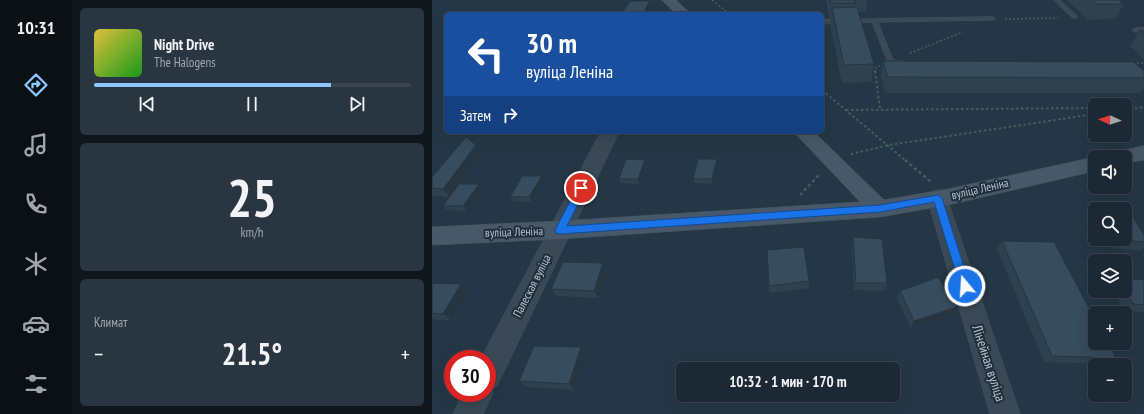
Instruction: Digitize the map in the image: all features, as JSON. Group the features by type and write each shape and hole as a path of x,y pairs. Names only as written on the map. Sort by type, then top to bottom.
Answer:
{"street":[{"path":"668,0 681,12"},
{"name":"Палеская вуліца","path":"496,358 609,134"},
{"path":"805,134 880,209"},
{"path":"1132,155 1144,153"},
{"name":"вуліца Леніна","path":"432,236 560,230 880,209 943,198 1088,166"},
{"name":"Лінейная вуліца","path":"943,198 1006,414"},
{"path":"468,414 474,402"}],"lane":[{"path":"1057,0 1075,17"},
{"path":"824,22 992,19"},
{"path":"874,20 890,62 906,62"},
{"path":"1135,30 1144,30"}],"path":[{"path":"712,0 727,12"},
{"path":"880,109 875,68 890,62"},
{"path":"1129,63 1144,63"},
{"path":"824,92 889,145 943,198"},
{"path":"1132,108 1144,107"},
{"path":"846,110 1088,108"},
{"path":"889,145 1088,115"}],"building":[{"path":"830,0 855,0 855,3 830,3"},
{"path":"1092,0 1119,0 1124,4 1097,4"},
{"path":"630,1 650,1 644,12 622,12"},
{"path":"857,7 874,64 844,65 832,8"},
{"path":"883,61 1134,62 1144,71 1144,78 888,77"},
{"path":"466,137 476,145 443,189 432,188 432,177"},
{"path":"626,159 645,160 638,179 619,179"},
{"path":"698,159 717,159 712,179 693,179"},
{"path":"522,176 542,176 529,197 510,197"},
{"path":"459,184 479,184 463,206 443,206"},
{"path":"1132,215 1144,235 1144,242 1132,241"},
{"path":"853,237 882,239 887,283 856,283"},
{"path":"1002,241 1054,242 1088,306 1088,350 1112,350 1116,358 1052,356"},
{"path":"804,247 809,281 769,286 767,250"},
{"path":"563,262 603,263 594,291 551,289"},
{"path":"938,277 957,307 914,321 900,291"},
{"path":"1144,279 1144,305 1133,304 1130,298 1132,298 1132,280"},
{"path":"432,283 461,284 443,314 432,313"},
{"path":"534,346 581,347 569,384 519,381"}],"route":[{"path":"581,188 560,230 880,209 938,198 965,286"}]}
